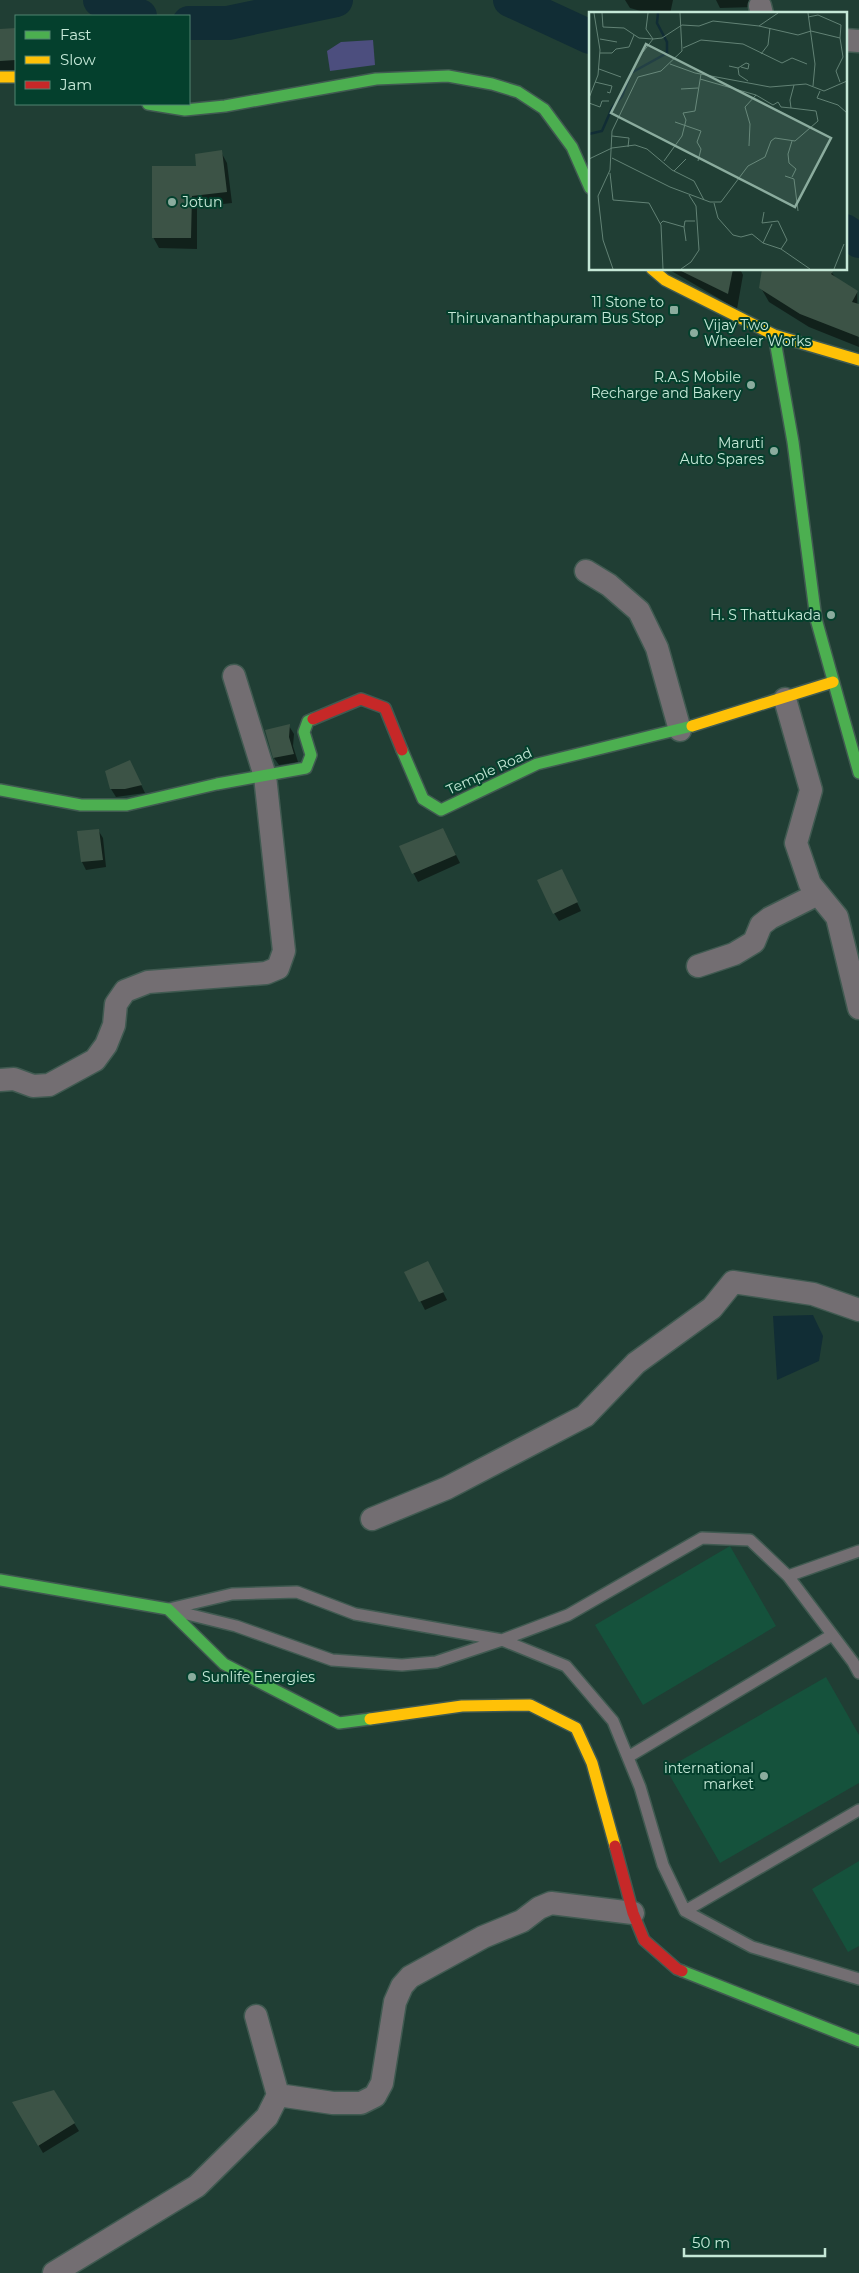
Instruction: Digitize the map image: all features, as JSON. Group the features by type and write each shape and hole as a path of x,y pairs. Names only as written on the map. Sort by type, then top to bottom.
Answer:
{"street":[{"path":"846,40 859,40"},
{"path":"154,105 185,110 217,107 376,79 448,76 492,84 518,92 544,109 572,147 589,186"},
{"path":"0,77 15,77"},
{"path":"653,270 666,280 774,335 859,360"},
{"path":"774,335 794,442 816,619 859,773"},
{"path":"586,570 609,585 639,611 657,648 680,730"},
{"path":"0,1080 14,1079 33,1086 49,1085 95,1060 106,1045 114,1025 116,1004 125,991 148,982 266,973 278,968 284,952 265,776 234,676"},
{"name":"Temple Road","path":"0,790 81,805 127,805 217,784 306,768 311,755 304,732 308,721 361,699 385,708 423,799 441,810 537,764 585,751 680,730 785,699 834,682"},
{"path":"785,699 811,790 796,843 810,884 837,918 859,1008"},
{"path":"698,966 734,954 754,942 760,926 770,918 818,894"},
{"path":"372,1519 447,1488 585,1416 636,1363 712,1308 733,1282 813,1294 859,1310"},
{"path":"0,1580 168,1609 224,1664 339,1723 462,1706 530,1705 576,1728 592,1763 633,1913 644,1940 678,1969 859,2041"},
{"path":"278,2095 333,2103 361,2103 375,2096 382,2083 395,2002 402,1986 410,1977 483,1937 522,1921 539,1908 551,1903 633,1913"},
{"path":"54,2273 197,2186 267,2117 278,2095 256,2016"}],"lane":[{"path":"168,1609 236,1626 332,1660 402,1665 436,1662 568,1615 702,1538 750,1540 788,1576 832,1634 859,1674"},
{"path":"788,1576 859,1551"},
{"path":"168,1609 232,1594 297,1592 355,1614 502,1640 566,1666 613,1721 640,1787 663,1864 684,1912 752,1947 859,1979"},
{"path":"628,1757 832,1634"},
{"path":"684,1912 859,1810"}],"shaded area":[{"path":"373,40 375,65 330,71 327,51 341,42"},
{"path":"813,1315 823,1336 819,1361 777,1380 773,1316"},
{"path":"730,1546 776,1626 643,1705 595,1625"},
{"name":"international market","path":"826,1677 859,1735 859,1783 720,1863 666,1769"},
{"path":"859,1861 859,1946 848,1952 812,1889"}],"building":[{"path":"15,28 15,60 0,61 0,29"},
{"name":"Jotun","path":"222,150 227,192 192,196 191,238 152,238 152,166 196,166 195,154"},
{"path":"679,270 733,270 728,294"},
{"path":"762,270 834,270 831,274 858,291 852,302 859,304 859,337 800,314 759,288"},
{"path":"290,724 289,737 294,754 273,758 265,730"},
{"path":"130,760 142,785 125,789 110,789 105,771"},
{"path":"443,828 456,855 412,874 399,846"},
{"path":"99,829 103,860 81,862 77,831"},
{"path":"562,869 578,902 553,914 537,880"},
{"path":"428,1261 444,1292 419,1302 404,1272"},
{"path":"54,2090 75,2123 38,2146 12,2102"}],"waterway":[{"path":"100,0 138,15"},
{"path":"190,23 228,23 336,0"},
{"path":"510,0 589,37"},
{"path":"846,232 859,241"}],"traffic: fast":[{"path":"154,105 185,110 225,106 376,79 448,76 492,84 518,92 544,109 572,147 589,186"},
{"path":"774,335 793,442 816,619 859,773"},
{"path":"0,790 81,805 127,805 217,784 306,768 311,755 304,732 308,721 313,719"},
{"path":"402,750 423,799 441,810 537,764 692,726"},
{"path":"0,1580 168,1609 224,1664 339,1723 370,1719"},
{"path":"682,1971 859,2041"}],"traffic: slow":[{"path":"0,77 15,77"},
{"path":"653,270 665,280 774,335 859,360"},
{"path":"692,726 833,682"},
{"path":"370,1719 462,1706 530,1705 576,1728 592,1763 615,1846"}],"traffic: jam":[{"path":"313,719 361,699 385,708 402,750"},
{"path":"615,1846 633,1913 644,1940 677,1969 682,1971"}],"place":[{"name":"Jotun","path":"172,202"},
{"name":"11 Stone to Thiruvananthapuram Bus Stop","path":"674,310"},
{"name":"Vijay Two Wheeler Works","path":"694,333"},
{"name":"R.A.S Mobile Recharge and Bakery","path":"751,385"},
{"name":"Maruti Auto Spares","path":"774,451"},
{"name":"H. S Thattukada","path":"831,615"},
{"name":"Sunlife Energies","path":"192,1677"},
{"name":"international market","path":"764,1776"}]}
